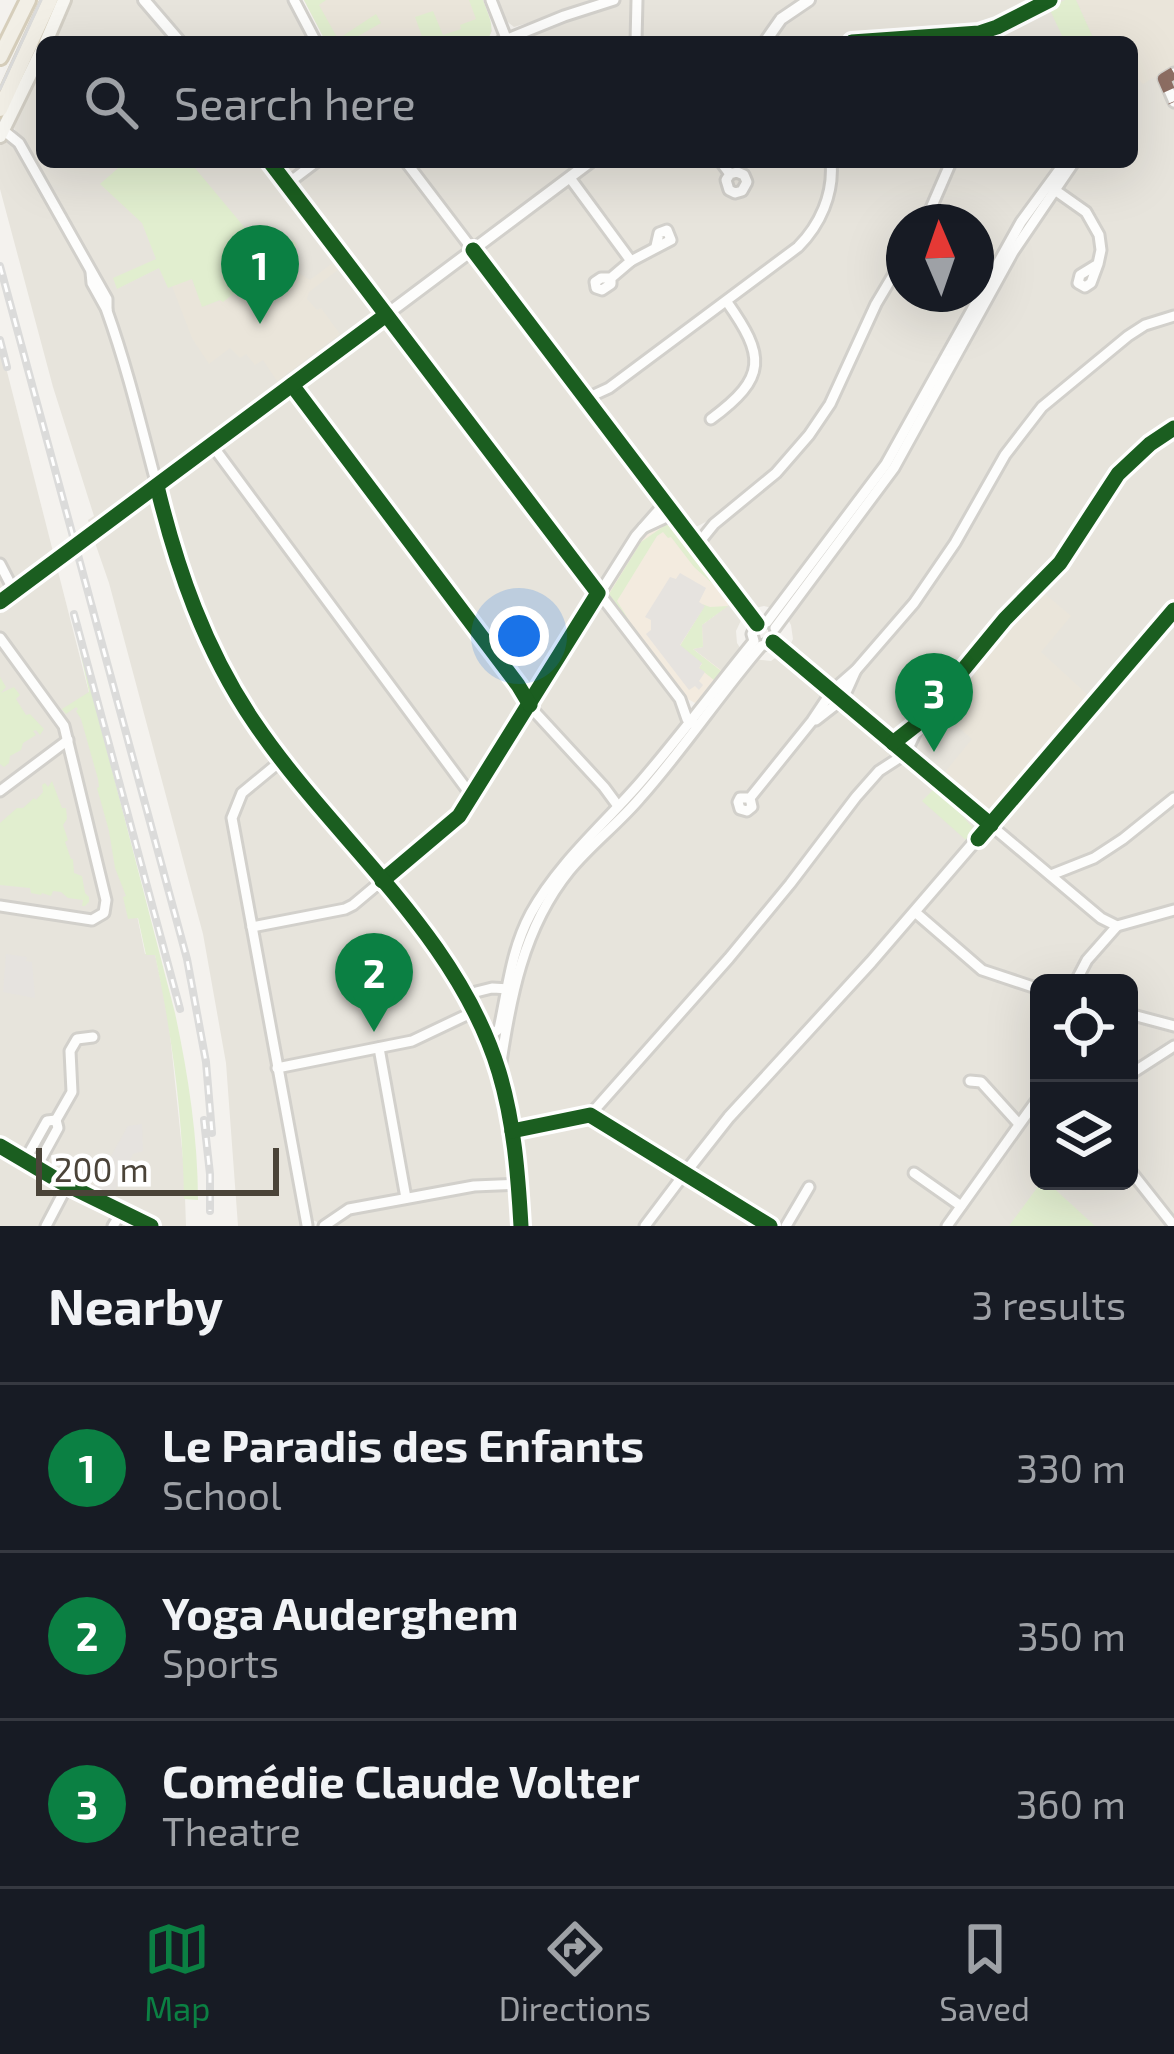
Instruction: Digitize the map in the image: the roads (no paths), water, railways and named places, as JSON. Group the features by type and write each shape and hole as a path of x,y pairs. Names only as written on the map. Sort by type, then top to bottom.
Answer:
{"main road":[{"path":"0,57 28,0"},
{"path":"0,110 50,0"},
{"path":"48,36 64,0"},
{"path":"2,133 36,63"},
{"path":"0,1146 67,1186 151,1226"}],"street":[{"path":"145,0 175,36"},
{"path":"294,0 313,36"},
{"path":"491,0 502,36"},
{"path":"514,36 614,0"},
{"path":"636,36 637,0"},
{"path":"770,36 782,19 809,0"},
{"path":"937,36 997,28 1050,0"},
{"path":"997,28 1000,36"},
{"path":"1174,73 1164,79 1174,102"},
{"path":"2,133 19,143 102,289 131,382 172,547 208,641 253,721 424,932 473,1012 500,1074 512,1131 521,1226"},
{"path":"275,168 694,724"},
{"path":"287,184 308,168"},
{"path":"410,168 697,545 766,625 773,642 1101,918 1117,926"},
{"path":"0,602 582,168"},
{"path":"726,168 730,174"},
{"path":"588,403 798,247 813,232 825,205 831,168"},
{"path":"933,204 948,168"},
{"path":"1052,188 1062,168"},
{"path":"758,643 752,634 766,625 886,464 1013,234 1069,168"},
{"path":"570,178 631,261"},
{"path":"1052,188 1094,223 1101,244 1098,264"},
{"path":"611,278 656,246"},
{"path":"697,545 714,524 776,473 809,435 830,404 886,286"},
{"path":"711,419 748,384 756,362 752,341 727,302"},
{"path":"750,798 832,691 914,603 943,563 1005,455 1042,407 1128,336 1174,316"},
{"path":"292,386 530,705 604,787 625,803"},
{"path":"512,1131 590,1115 790,884 856,796 904,752 921,721 1005,619 1060,563 1118,474 1174,428"},
{"path":"212,445 474,796"},
{"path":"252,927 345,910 459,816 598,593 665,503"},
{"path":"643,528 673,514"},
{"path":"689,534 714,524"},
{"path":"0,564 14,591"},
{"path":"645,1226 729,1117 915,913 1174,610"},
{"path":"0,638 64,726 106,900 104,913 92,920 0,906"},
{"path":"694,724 758,643 773,642"},
{"path":"486,1040 499,1028 537,914 566,869 683,739 758,643"},
{"path":"812,722 843,699 856,670"},
{"path":"680,700 699,712"},
{"path":"0,791 68,740"},
{"path":"879,771 893,743"},
{"path":"282,760 242,793 232,818 308,1226"},
{"path":"1051,875 1094,858 1174,798"},
{"path":"1080,974 1117,926 1174,910"},
{"path":"915,913 982,970 1030,986"},
{"path":"1101,918 1103,939"},
{"path":"464,995 509,988"},
{"path":"500,1074 509,988"},
{"path":"277,1068 412,1041 473,1012"},
{"path":"1138,1016 1174,1026"},
{"path":"30,1165 58,1128 56,1120 72,1091 70,1051 77,1039 94,1037"},
{"path":"1138,1069 1174,1046"},
{"path":"379,1048 406,1198"},
{"path":"970,1081 980,1082 1019,1124"},
{"path":"947,1226 1030,1112"},
{"path":"590,1115 770,1226"},
{"path":"914,1173 961,1206"},
{"path":"1138,1180 1174,1226"},
{"path":"324,1226 349,1209 474,1186 519,1184"},
{"path":"46,1226 67,1186"},
{"path":"785,1226 809,1187"},
{"path":"113,1226 121,1213"}],"tram line":[{"path":"0,89 41,0"}],"railway":[{"path":"0,266 187,959 206,1062 212,1133"},
{"path":"0,340 7,367"},
{"path":"74,614 180,1009"},
{"path":"204,1120 210,1211"}],"place":[{"name":"Le Paradis des Enfants","path":"260,324"},
{"name":"Comédie Claude Volter","path":"934,752"},
{"name":"Yoga Auderghem","path":"374,1032"}]}
